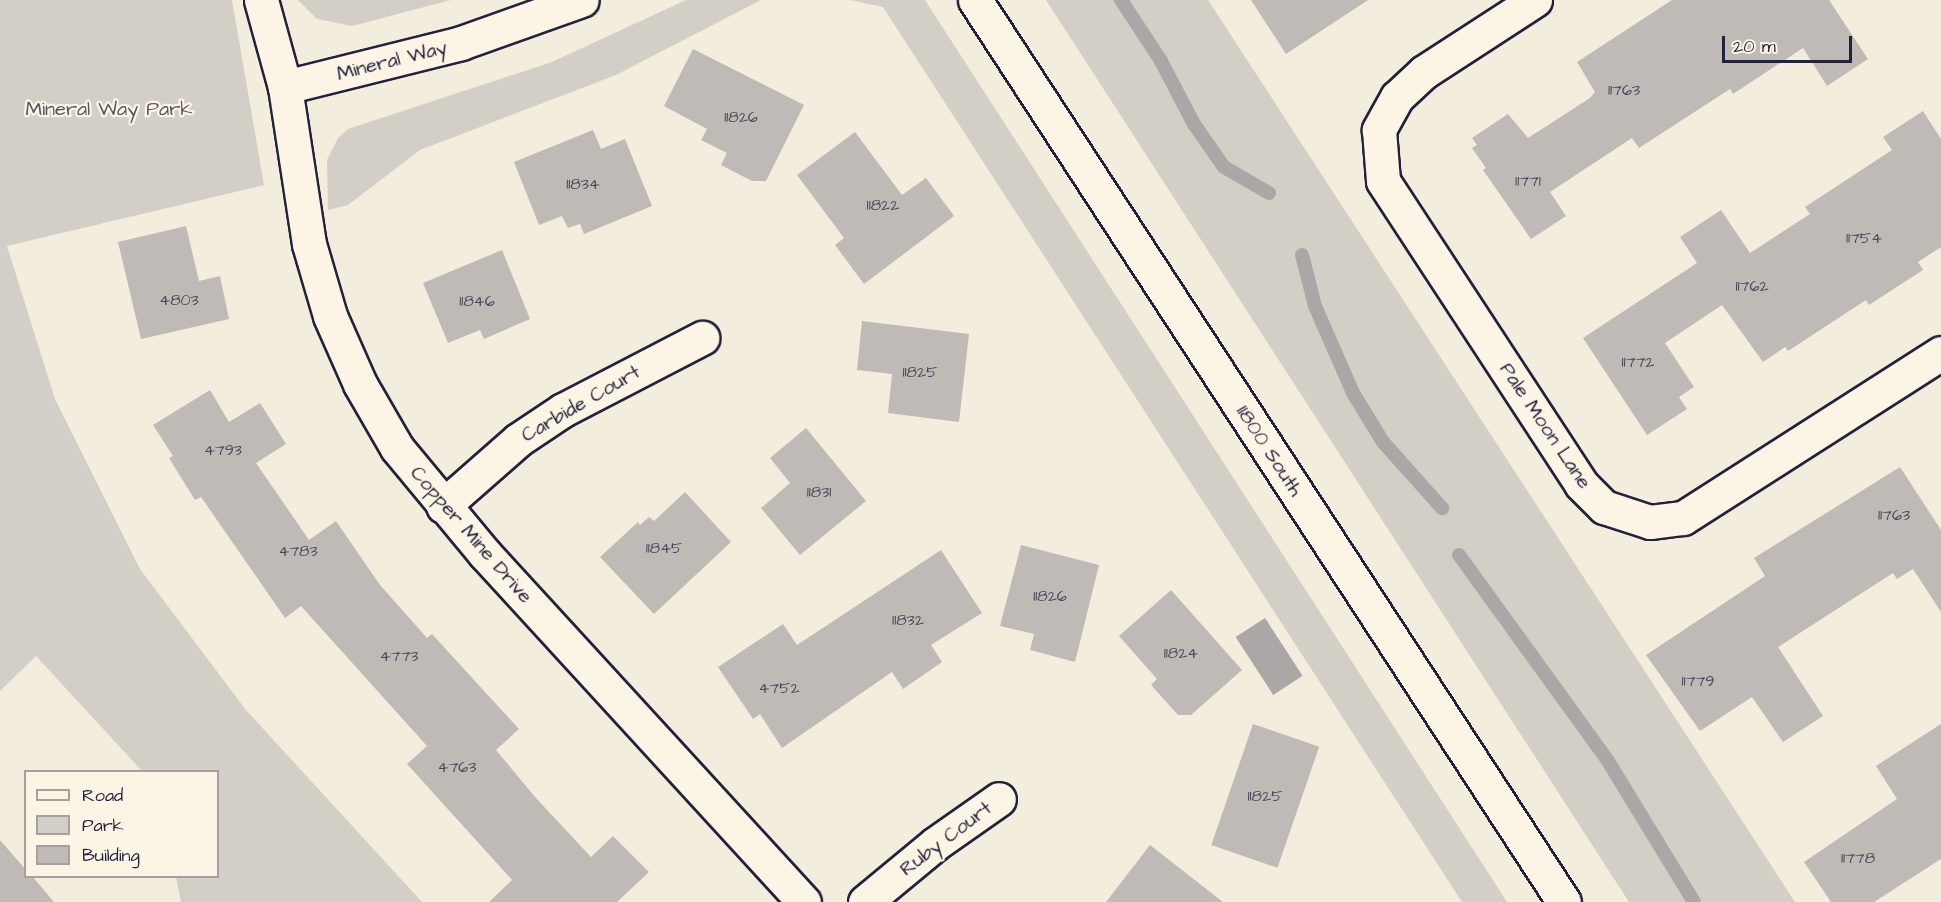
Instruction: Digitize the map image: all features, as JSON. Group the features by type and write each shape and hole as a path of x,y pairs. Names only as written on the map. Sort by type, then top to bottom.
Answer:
{"street":[{"path":"261,0 285,87"},
{"name":"Mineral Way","path":"285,87 461,44 582,0"},
{"name":"11800 South","path":"975,0 1564,902"},
{"name":"Pale Moon Lane","path":"1535,0 1410,83 1386,113 1379,130 1383,181 1581,484 1604,507 1618,514 1650,522 1683,518 1698,511 1941,353"},
{"name":"Copper Mine Drive","path":"285,87 309,244 330,316 360,384 397,448 442,506 804,902"},
{"name":"Carbide Court","path":"442,506 518,440 563,410 702,338"},
{"name":"Ruby Court","path":"865,902 935,844 999,799"}],"green space":[{"name":"Mineral Way Park","path":"0,0 232,0 264,185 7,246 55,399 140,569 246,710 422,902 181,902 176,878 219,878 219,770 141,770 36,656 0,691"},
{"path":"298,0 451,0 352,26 317,19"},
{"path":"686,0 761,0 616,75 420,150 348,205 328,210 327,160 338,138 348,129 552,62"},
{"path":"850,0 925,0 1507,902 1462,902 883,7"},
{"path":"1046,0 1208,0 1795,902 1629,902"}],"shaded area":[{"path":"1265,618 1303,676 1273,695 1236,637"}],"building":[{"path":"1251,0 1368,0 1286,54"},
{"path":"1672,0 1829,0 1868,59 1827,86 1803,48 1733,94 1730,89 1639,148 1632,138 1550,192 1566,216 1531,239 1483,170 1486,168 1472,148 1477,145 1472,138 1508,114 1528,138 1590,98 1595,92 1577,62"},
{"path":"693,49 804,105 766,181 752,181 721,165 727,153 701,140 707,129 664,106"},
{"path":"1923,111 1941,139 1941,247 1918,262 1923,270 1869,305 1866,300 1788,351 1785,347 1763,362 1722,305 1665,343 1694,387 1679,397 1687,409 1647,435 1583,338 1697,263 1680,237 1721,210 1750,253 1810,214 1805,207 1892,150 1883,137"},
{"path":"593,130 601,149 625,139 652,206 584,234 580,224 568,228 562,216 539,225 514,162"},
{"path":"855,132 902,195 926,178 954,216 864,284 835,245 844,238 797,175"},
{"path":"186,226 199,281 220,276 229,319 141,339 118,242"},
{"path":"502,250 530,319 484,339 480,330 448,343 423,283"},
{"path":"862,321 969,334 959,422 888,413 892,374 857,370"},
{"path":"210,390 229,422 260,403 286,444 256,463 309,540 336,521 380,585 427,638 432,634 519,729 496,750 535,797 591,857 613,836 649,872 617,902 489,902 512,880 407,764 427,746 301,606 285,618 201,497 195,500 169,458 173,456 153,425"},
{"path":"806,428 866,501 800,555 761,508 790,483 770,458"},
{"path":"1900,467 1941,530 1941,612 1913,569 1897,579 1893,573 1778,647 1823,716 1783,742 1752,697 1700,731 1646,655 1765,576 1754,558"},
{"path":"685,492 731,542 654,614 600,557 638,522 640,525 649,517 654,521"},
{"path":"1021,545 1099,565 1075,662 1030,650 1034,634 1000,626"},
{"path":"941,550 982,613 931,645 942,662 903,689 892,672 782,748 760,714 753,719 718,667 783,624 797,645"},
{"path":"1171,590 1242,670 1191,715 1178,715 1151,685 1157,679 1119,636"},
{"path":"1253,724 1319,747 1278,868 1211,845"},
{"path":"1941,724 1941,859 1874,902 1831,902 1804,862 1897,799 1876,766"},
{"path":"0,840 24,868 24,878 34,878 54,902 0,902"},
{"path":"1150,845 1223,902 1106,902"}],"waterway":[{"path":"1121,0 1161,61 1194,124 1224,167 1269,193"},
{"path":"1302,255 1315,306 1353,393 1383,442 1442,508"},
{"path":"1459,555 1608,761 1694,902"}]}
